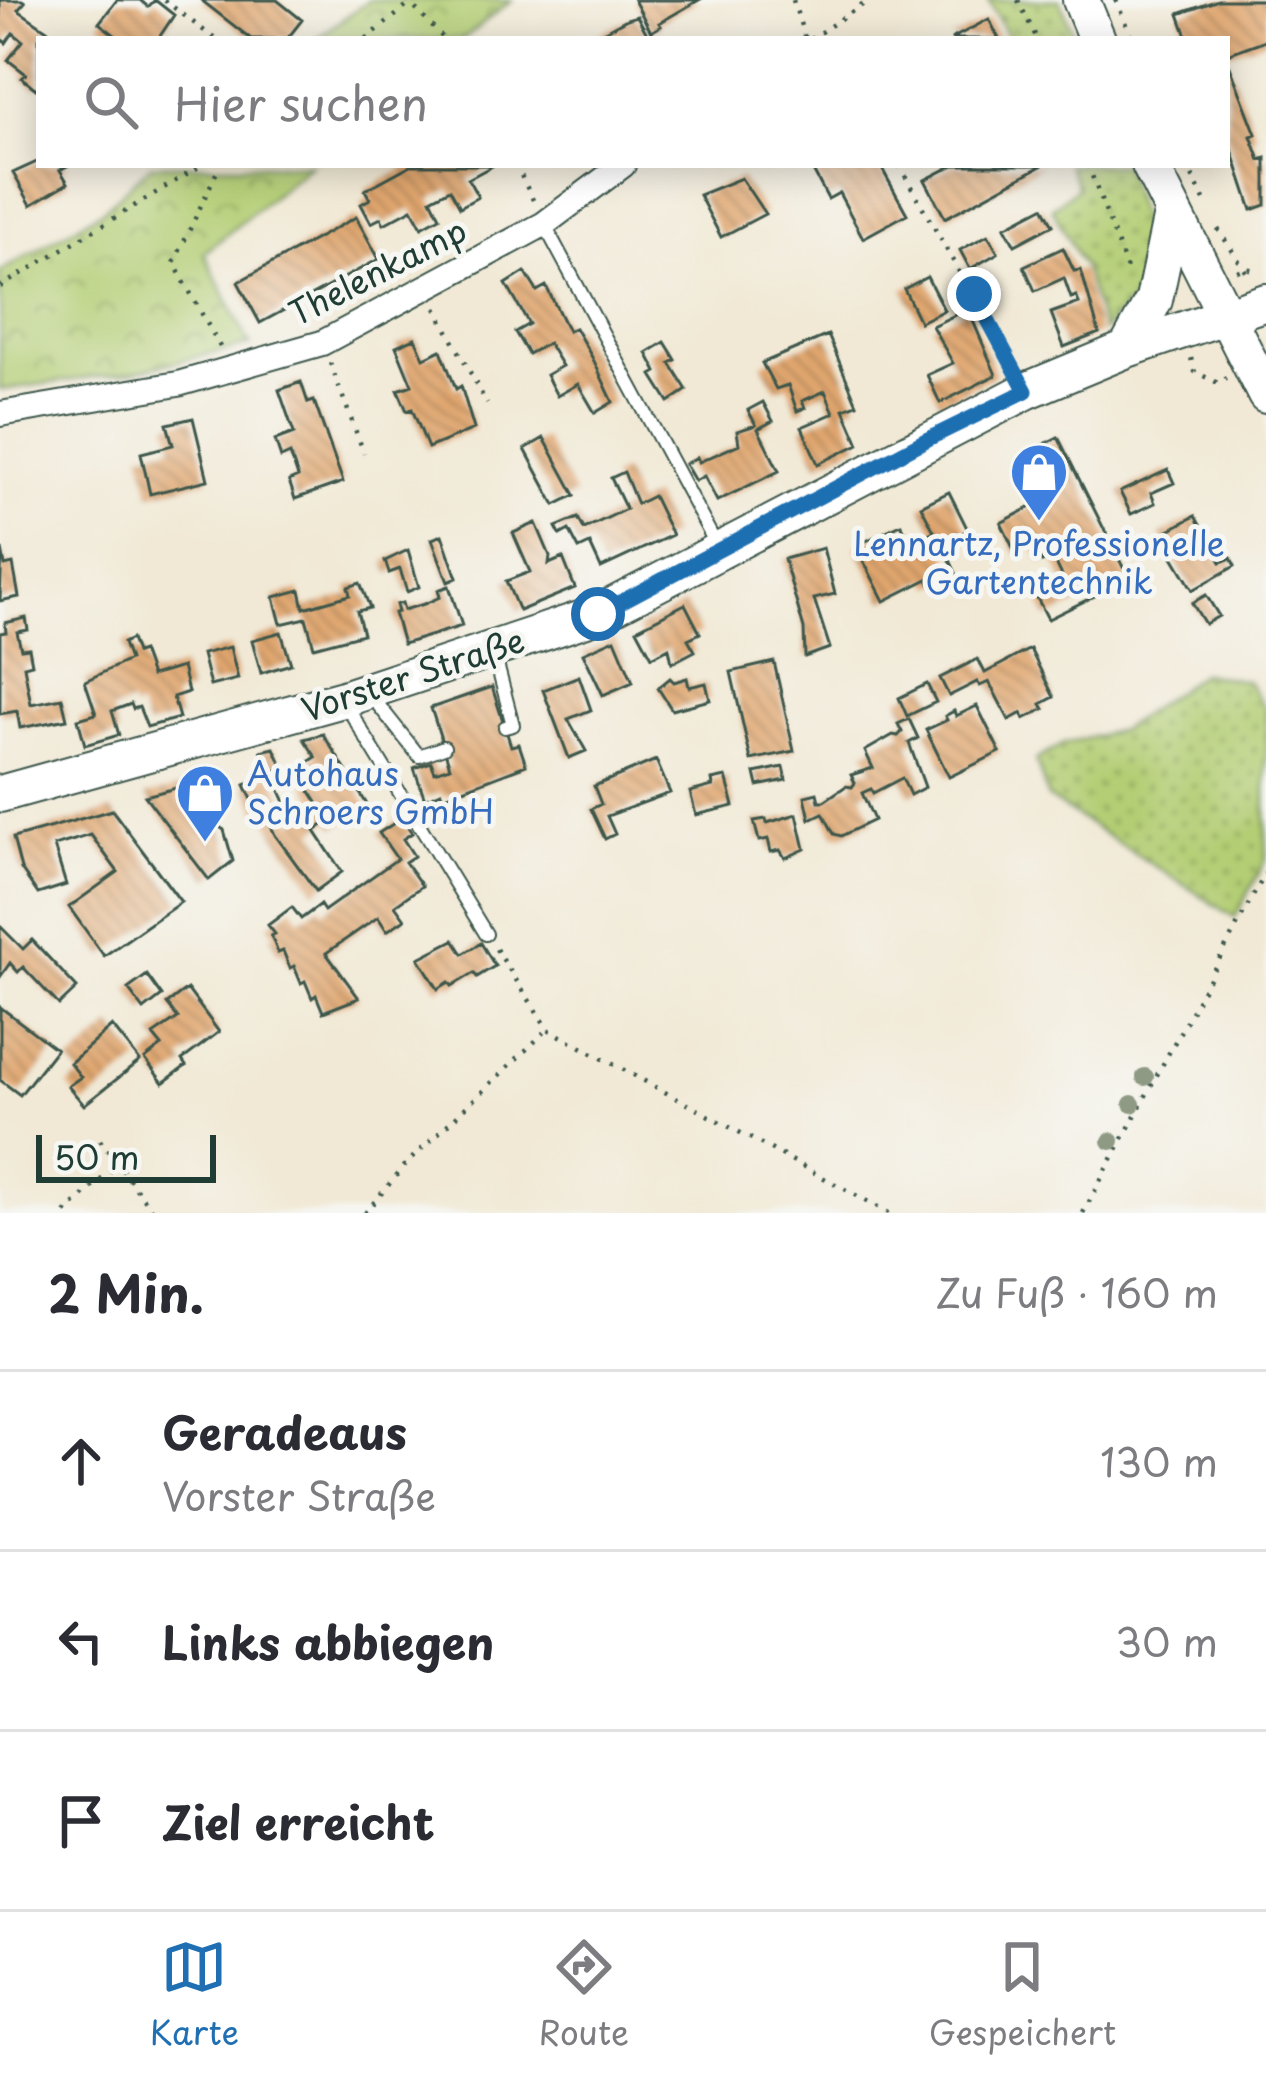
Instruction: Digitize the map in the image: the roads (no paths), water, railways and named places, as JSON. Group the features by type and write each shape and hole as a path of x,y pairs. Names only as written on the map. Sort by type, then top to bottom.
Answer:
{"main road":[{"path":"1081,0 1096,36"},
{"path":"1151,168 1266,395"},
{"path":"1127,349 1154,300 1172,214"},
{"name":"Vorster Straße","path":"0,794 355,695 598,614 1026,391 1127,349 1266,302"}],"street":[{"name":"Thelenkamp","path":"0,414 233,371 322,343 544,224 619,168"}],"lane":[{"path":"544,224 720,552"},
{"path":"494,651 513,725 505,727"},
{"path":"355,695 419,756 444,746"},
{"path":"355,695 486,934"}],"place":[{"name":"Lennartz, Professionelle Gartentechnik","path":"1039,523"},
{"name":"Autohaus Schroers GmbH","path":"205,844"}]}
